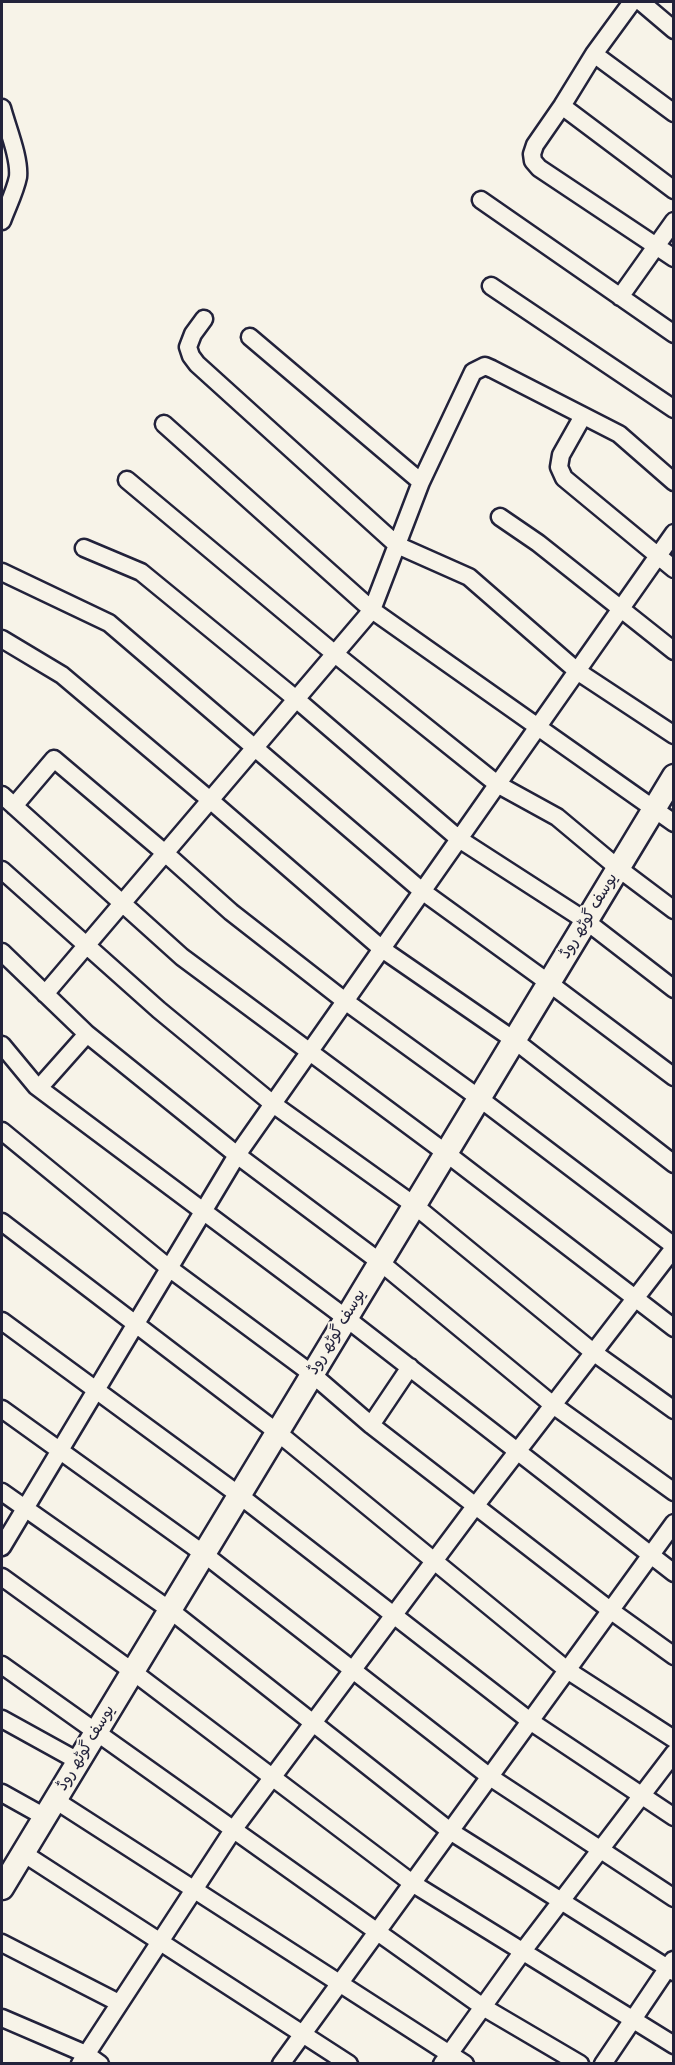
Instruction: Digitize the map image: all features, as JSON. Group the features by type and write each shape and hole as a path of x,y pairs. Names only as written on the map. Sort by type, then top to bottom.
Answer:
{"street":[{"path":"632,2 594,54 535,145 532,154 533,161 539,168 674,258"},
{"path":"641,2 674,30"},
{"path":"594,54 674,113"},
{"path":"562,106 674,189"},
{"path":"2,108 16,157 18,174 2,221"},
{"path":"480,200 674,334"},
{"path":"620,297 674,221"},
{"path":"491,286 674,409"},
{"path":"204,319 193,334 188,347 197,364 397,545 468,577 577,670 674,735"},
{"path":"250,337 421,482"},
{"path":"45,994 372,610 421,482 473,372 485,366 619,434 674,482"},
{"path":"583,416 561,455 559,467 564,478 674,569"},
{"path":"164,424 372,610 674,823"},
{"path":"127,480 335,654 497,784 557,817 618,868 674,910"},
{"path":"500,517 538,543 674,651"},
{"path":"2,1547 237,1155 674,533"},
{"path":"84,548 141,572 296,699 459,839 586,921 674,989"},
{"path":"2,572 109,623 422,891 549,982 674,1077"},
{"path":"2,639 62,675 382,949 514,1040 674,1164"},
{"path":"2,2018 89,2060 119,2003 233,1830 476,1505 633,1298 674,1247 479,1098 345,1001 231,912 54,759 8,800 182,957 446,1153 633,1298 674,1328"},
{"name":"یوسف گوٹھ روڈ","path":"10,1869 50,1808 674,776"},
{"path":"2,870 86,946 273,1104 414,1205 593,1352 674,1410"},
{"path":"2,952 87,1034 237,1155 380,1262 553,1405 674,1492"},
{"path":"39,1088 87,1034"},
{"path":"2,1045 39,1088 346,1318 674,1573"},
{"path":"2,1131 169,1268 312,1374 371,1425 610,1610 674,1656"},
{"path":"2,1222 277,1432 567,1670 674,1739"},
{"path":"2,1322 239,1495 530,1721 674,1817"},
{"path":"371,1425 410,1367"},
{"path":"2,1409 204,1554 490,1777 674,1898"},
{"path":"2,1492 170,1610 450,1831 671,1966 603,2064"},
{"path":"281,2064 674,1523"},
{"path":"2,1576 132,1671 412,1883 674,2045"},
{"path":"2,1665 483,2007 580,2064"},
{"path":"2,1719 78,1761"},
{"path":"446,2058 523,1951 674,1753"},
{"path":"2,1793 50,1808 194,1889 340,1983 446,2058 465,2064"},
{"path":"10,1869 160,1942 350,2064"},
{"path":"2,1943 119,2003"}]}
